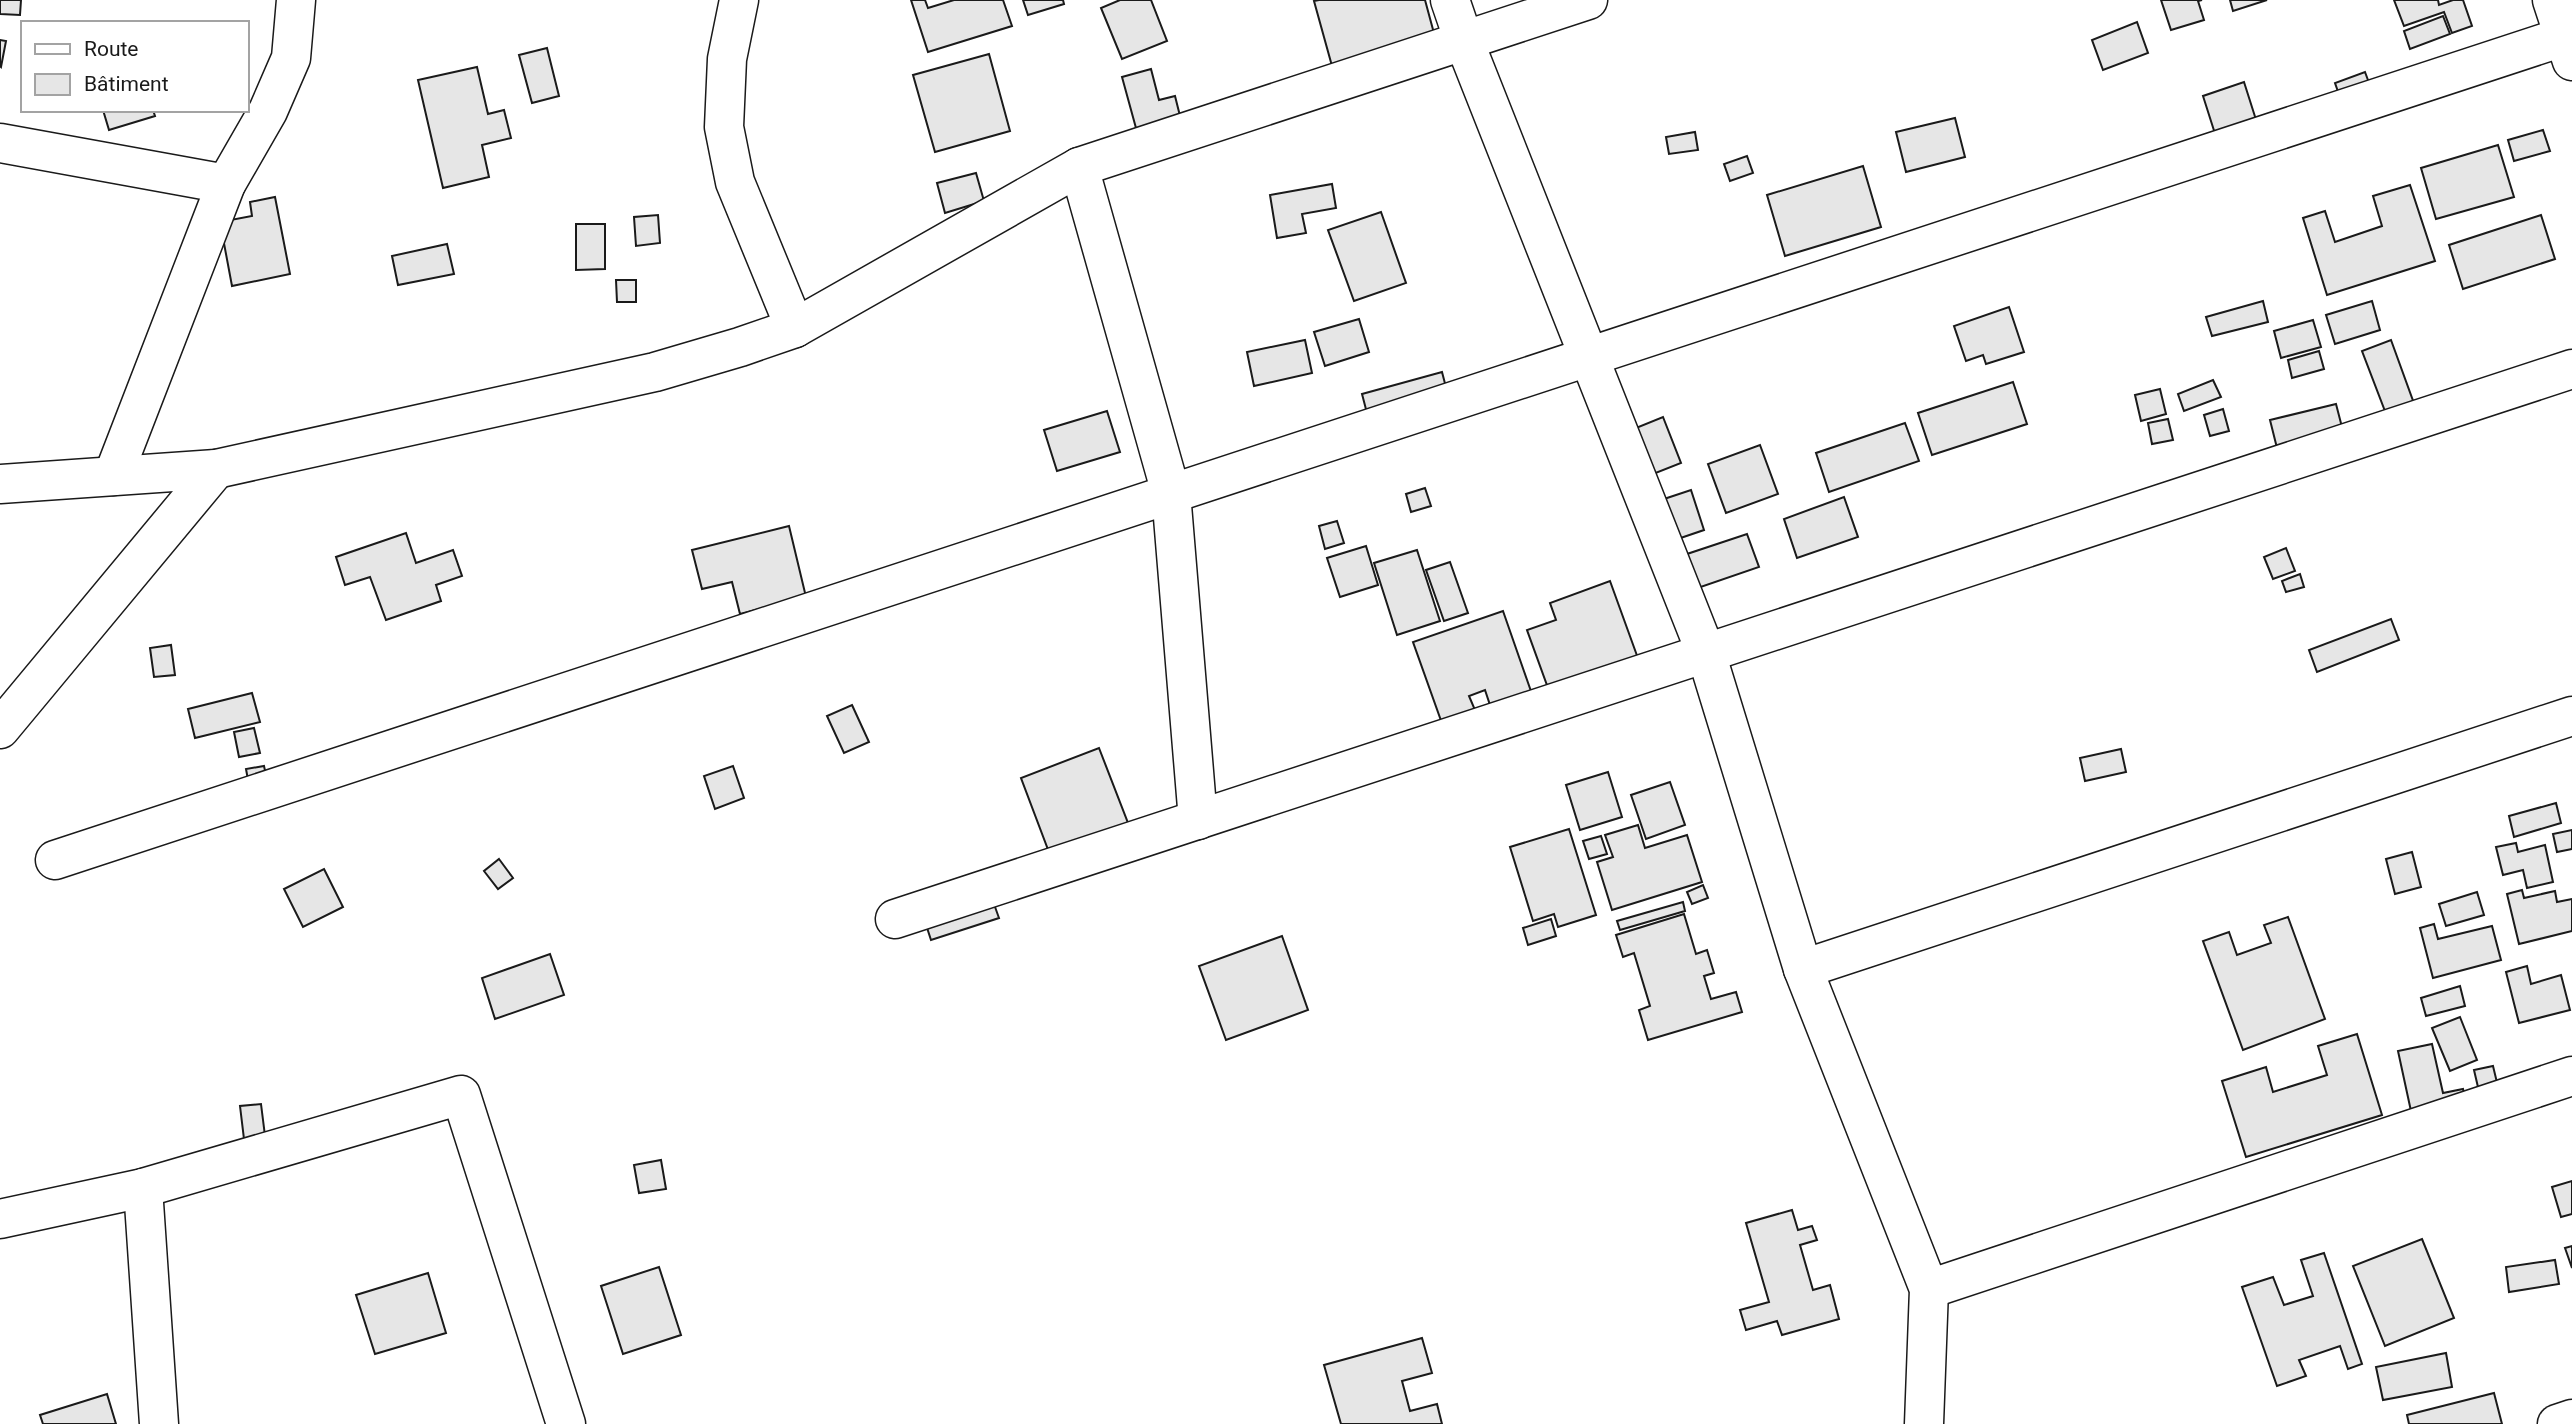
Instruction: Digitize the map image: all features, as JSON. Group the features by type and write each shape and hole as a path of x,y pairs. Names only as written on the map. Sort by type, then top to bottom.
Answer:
{"street":[{"path":"113,476 226,184 268,111 291,58 296,0"},
{"path":"739,0 727,60 724,127 735,182 795,328"},
{"path":"1450,0 1706,653 1803,969 1929,1289 1924,1424"},
{"path":"0,484 216,469 654,372 740,347 795,328 1079,167 1588,0"},
{"path":"55,860 1589,356 2569,44 2552,0"},
{"path":"0,143 226,184"},
{"path":"1079,167 1171,493 1198,820"},
{"path":"895,919 2572,369"},
{"path":"0,729 216,469"},
{"path":"1803,969 2572,716"},
{"path":"1929,1289 2572,1076"},
{"path":"0,1219 143,1188 461,1095 566,1424"},
{"path":"143,1188 159,1424"},
{"path":"2557,1424 2572,1419"}],"building":[{"path":"0,0 21,0 20,15 0,14"},
{"path":"911,0 925,0 928,8 954,0 1003,0 1012,26 928,52"},
{"path":"1023,0 1063,0 1064,4 1028,15"},
{"path":"1120,0 1151,0 1167,41 1122,59 1101,8"},
{"path":"1425,0 1435,37 1332,66 1314,1"},
{"path":"2161,0 2202,0 2198,1 2204,20 2171,30"},
{"path":"2230,0 2267,0 2233,11"},
{"path":"2394,0 2438,0 2439,5 2463,0 2472,26 2452,33 2444,12 2404,26"},
{"path":"2443,16 2450,34 2410,49 2404,31"},
{"path":"2137,22 2148,53 2103,70 2092,40"},
{"path":"0,40 6,41 1,67 0,66"},
{"path":"547,48 559,96 532,103 519,55"},
{"path":"989,54 1010,131 935,152 913,75"},
{"path":"477,67 488,114 504,110 511,138 482,145 489,177 443,188 418,80"},
{"path":"1151,69 1159,100 1175,96 1183,128 1139,139 1122,77"},
{"path":"2365,72 2372,91 2342,103 2335,83"},
{"path":"2244,82 2265,148 2224,162 2203,96"},
{"path":"104,112 154,112 155,116 109,130"},
{"path":"1955,118 1965,157 1906,172 1896,132"},
{"path":"2543,130 2550,151 2514,161 2508,140"},
{"path":"1695,132 1698,150 1669,154 1666,137"},
{"path":"2498,145 2514,197 2436,219 2421,168"},
{"path":"1747,156 1753,173 1730,181 1724,164"},
{"path":"1863,166 1881,227 1785,256 1767,195"},
{"path":"976,173 984,201 945,213 937,183"},
{"path":"1332,184 1336,208 1302,214 1306,233 1277,238 1270,195"},
{"path":"2410,185 2435,261 2327,295 2303,218 2325,211 2335,242 2382,226 2373,196"},
{"path":"275,197 290,274 232,286 220,222 252,216 250,202"},
{"path":"1381,212 1406,283 1354,301 1328,230"},
{"path":"658,215 660,243 636,246 634,217"},
{"path":"2541,215 2555,259 2463,289 2449,245"},
{"path":"576,224 605,224 605,269 576,270"},
{"path":"447,244 454,274 398,285 392,256"},
{"path":"616,280 636,280 636,302 617,302"},
{"path":"2263,301 2268,322 2212,336 2206,317"},
{"path":"2372,301 2380,330 2335,344 2326,315"},
{"path":"2009,307 2024,352 1986,364 1983,355 1966,361 1954,326"},
{"path":"1359,319 1369,352 1325,366 1314,332"},
{"path":"2313,320 2321,347 2281,358 2274,331"},
{"path":"1305,340 1312,373 1254,386 1247,352"},
{"path":"2391,340 2416,409 2388,419 2362,351"},
{"path":"2319,351 2324,369 2292,378 2288,360"},
{"path":"1442,372 1454,418 1374,440 1362,394"},
{"path":"2213,380 2221,397 2184,411 2178,394"},
{"path":"2013,382 2027,424 1932,455 1918,413"},
{"path":"2160,389 2166,414 2141,421 2135,395"},
{"path":"2336,404 2343,431 2277,448 2270,420"},
{"path":"2223,409 2229,431 2210,436 2204,415"},
{"path":"1107,411 1120,452 1057,471 1044,430"},
{"path":"1663,417 1681,463 1643,478 1626,432"},
{"path":"2168,419 2173,440 2152,444 2148,423"},
{"path":"1905,423 1919,461 1829,492 1816,453"},
{"path":"1760,445 1778,494 1726,513 1708,464"},
{"path":"1425,488 1431,506 1411,512 1406,494"},
{"path":"1691,490 1704,530 1663,544 1649,504"},
{"path":"1844,497 1858,537 1797,558 1784,519"},
{"path":"1337,521 1344,543 1325,549 1319,526"},
{"path":"789,526 806,597 740,614 732,582 702,589 692,550"},
{"path":"406,533 416,563 453,550 462,576 436,585 441,601 386,620 370,577 345,585 336,557"},
{"path":"1747,534 1759,567 1689,591 1678,557"},
{"path":"1366,546 1378,585 1340,597 1327,558"},
{"path":"2286,548 2295,571 2273,579 2264,557"},
{"path":"1417,550 1440,621 1397,635 1374,563"},
{"path":"1450,562 1468,613 1444,621 1426,570"},
{"path":"2300,574 2304,587 2286,592 2282,581"},
{"path":"1610,581 1648,686 1556,710 1527,630 1556,620 1550,603"},
{"path":"1503,611 1533,697 1490,705 1485,690 1469,696 1475,710 1444,729 1413,642"},
{"path":"2391,619 2399,640 2317,672 2309,650"},
{"path":"171,645 175,675 154,677 150,648"},
{"path":"252,693 260,722 195,738 188,709"},
{"path":"852,705 869,742 844,753 827,716"},
{"path":"254,728 260,753 239,757 234,732"},
{"path":"1099,748 1140,854 1061,884 1021,778"},
{"path":"2121,749 2126,772 2085,781 2080,758"},
{"path":"264,766 270,793 251,796 246,769"},
{"path":"733,766 744,798 715,809 704,776"},
{"path":"1608,772 1622,817 1580,830 1566,785"},
{"path":"1670,782 1685,825 1646,839 1631,795"},
{"path":"2556,803 2561,823 2514,837 2509,816"},
{"path":"1638,825 1645,848 1687,835 1702,882 1612,910 1597,862 1613,857 1605,835"},
{"path":"1569,829 1596,915 1558,927 1554,914 1533,921 1510,847"},
{"path":"2572,830 2572,849 2557,852 2553,834"},
{"path":"1601,836 1607,854 1589,859 1583,841"},
{"path":"2516,843 2518,852 2545,845 2553,882 2527,888 2523,870 2503,875 2496,847"},
{"path":"2412,852 2421,887 2395,894 2386,859"},
{"path":"499,859 513,878 498,889 484,871"},
{"path":"324,869 343,907 303,927 284,889"},
{"path":"985,879 999,918 931,940 918,900"},
{"path":"1703,885 1708,898 1692,904 1687,892"},
{"path":"2522,890 2524,898 2555,891 2557,902 2572,899 2572,931 2519,944 2507,894"},
{"path":"2477,892 2484,915 2446,926 2439,904"},
{"path":"1683,902 1685,911 1620,930 1617,921"},
{"path":"1684,914 1696,954 1707,950 1714,973 1704,976 1711,999 1736,992 1742,1012 1648,1040 1639,1010 1650,1006 1634,953 1623,957 1616,935"},
{"path":"2288,917 2325,1019 2243,1050 2203,941 2229,932 2237,955 2271,943 2264,925"},
{"path":"1551,919 1556,936 1528,945 1523,928"},
{"path":"2434,924 2438,939 2492,926 2501,960 2433,978 2420,928"},
{"path":"1282,936 1308,1010 1226,1040 1199,966"},
{"path":"550,954 564,995 495,1019 482,978"},
{"path":"2527,966 2531,984 2561,975 2570,1010 2519,1023 2506,972"},
{"path":"2460,986 2465,1006 2426,1016 2421,998"},
{"path":"2460,1017 2477,1060 2450,1071 2432,1028"},
{"path":"2357,1034 2382,1115 2246,1157 2222,1081 2266,1067 2273,1092 2327,1075 2318,1046"},
{"path":"2432,1044 2443,1093 2463,1089 2469,1114 2414,1125 2398,1051"},
{"path":"2493,1066 2500,1095 2481,1100 2474,1070"},
{"path":"261,1104 265,1136 244,1139 240,1106"},
{"path":"661,1160 666,1189 639,1193 634,1165"},
{"path":"2572,1181 2572,1214 2561,1217 2552,1187"},
{"path":"1792,1210 1798,1230 1812,1226 1817,1240 1800,1245 1813,1290 1830,1285 1839,1319 1782,1335 1777,1321 1746,1330 1740,1310 1769,1302 1746,1223"},
{"path":"2422,1239 2454,1318 2385,1346 2353,1266"},
{"path":"2572,1246 2572,1268 2565,1248"},
{"path":"2324,1253 2362,1364 2348,1369 2340,1346 2299,1360 2306,1376 2277,1386 2242,1287 2273,1277 2284,1305 2313,1296 2301,1260"},
{"path":"2555,1260 2559,1284 2509,1292 2506,1267"},
{"path":"659,1267 681,1335 623,1354 601,1286"},
{"path":"428,1273 446,1333 375,1354 356,1295"},
{"path":"1422,1338 1432,1373 1402,1381 1410,1411 1437,1404 1442,1424 1341,1424 1324,1365"},
{"path":"2446,1353 2452,1387 2383,1400 2376,1367"},
{"path":"2494,1393 2502,1424 2409,1424 2407,1415"},
{"path":"107,1394 116,1424 43,1424 40,1415"}]}
